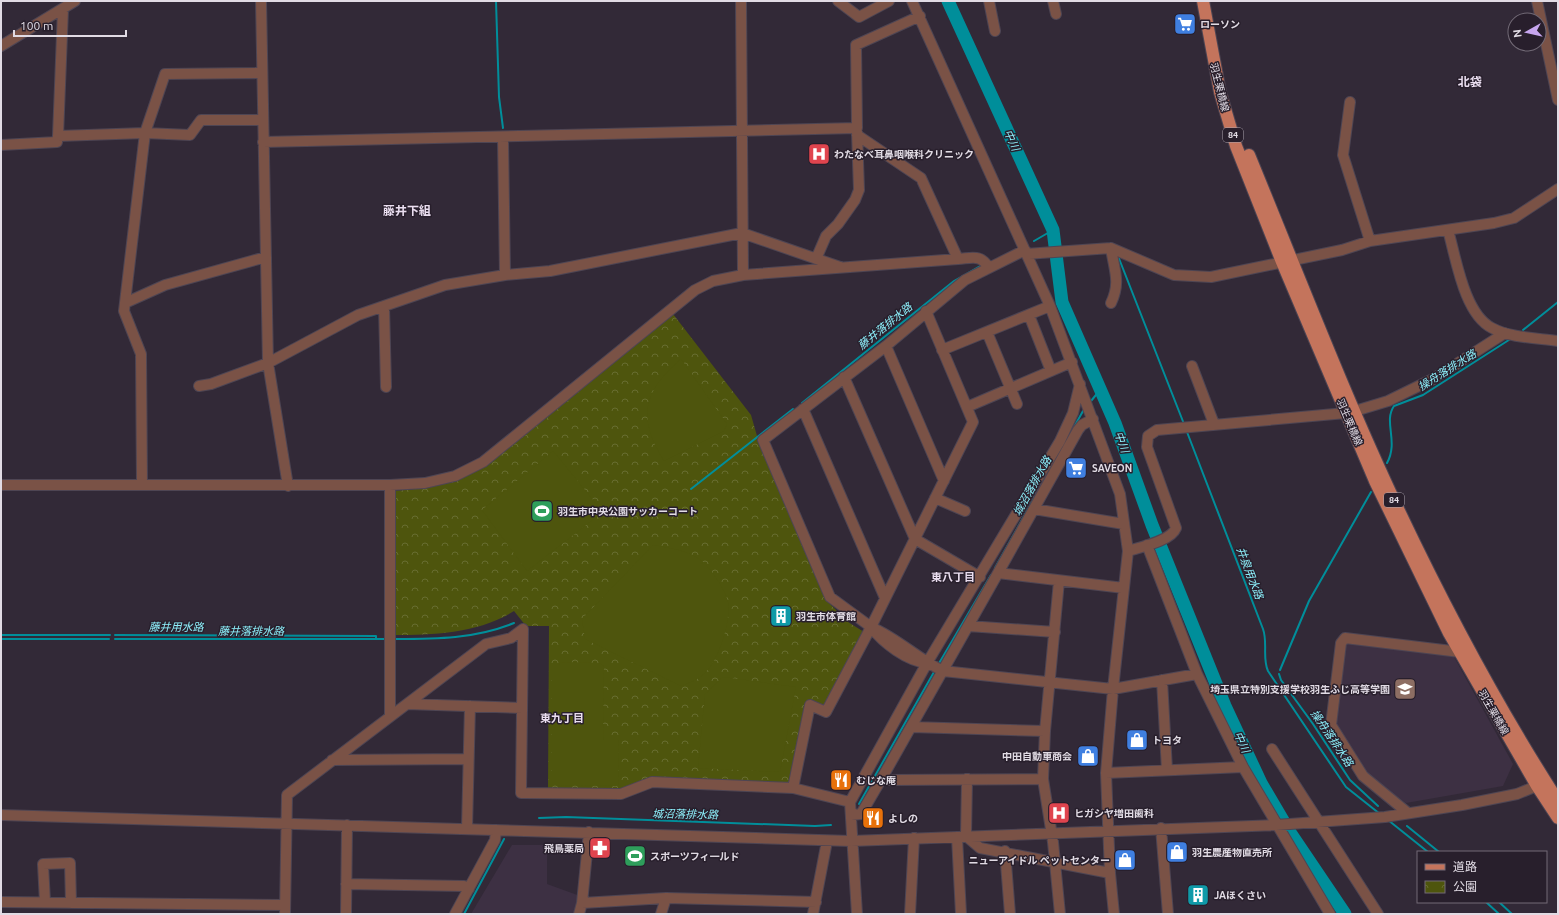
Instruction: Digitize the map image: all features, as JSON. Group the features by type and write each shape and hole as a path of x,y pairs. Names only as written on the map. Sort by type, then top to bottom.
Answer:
{"main road":[{"name":"羽生栗橋線","path":"1203,1 1220,92 1232,132 1288,261 1350,412 1375,481 1448,633 1541,784 1558,801"},
{"name":"羽生栗橋線","path":"1211,1 1228,93 1245,146 1288,261"},
{"name":"羽生栗橋線","path":"1350,412 1458,630 1558,818"}],"street":[{"path":"1,46 63,10 74,1"},
{"path":"261,1 268,362 288,486"},
{"path":"741,1 743,275"},
{"path":"838,1 859,18 889,1"},
{"path":"912,1 1050,306 1120,494 1128,551 1113,689 1106,773 1110,873 1114,914"},
{"path":"989,1 995,31"},
{"path":"1053,1 1056,14"},
{"path":"1537,1 1558,100"},
{"path":"1,145 57,142 63,10"},
{"path":"816,258 826,236 838,224 856,200 859,190 856,45 920,16"},
{"path":"142,485 141,354 124,310 145,133 166,74 262,73"},
{"path":"1350,102 1343,155 1370,241"},
{"path":"58,136 145,133 190,135 201,120 263,120"},
{"path":"264,142 503,138 741,130 857,131 921,178 958,259"},
{"path":"503,138 505,275"},
{"path":"1197,674 1113,689 943,671 927,663 916,662 879,638 871,627 830,597 763,440 886,346 926,311 965,280 1025,252 1111,248 1174,275 1211,277 1342,250 1370,241 1494,223 1514,218 1558,188"},
{"path":"1448,230 1465,291 1475,313 1491,328 1505,333 1558,341"},
{"path":"199,386 211,384 268,362 358,315 445,285 505,275 550,271 742,233 844,268"},
{"path":"1111,248 1117,282 1116,292 1111,303"},
{"path":"125,303 165,285 266,257"},
{"path":"1,485 288,486 390,485 424,483 455,476 483,462 695,290 713,281 743,275 958,259 980,258 985,261 989,268"},
{"path":"384,306 386,387"},
{"path":"942,350 1050,306"},
{"path":"793,788 810,706 826,712 886,598 973,422 926,311"},
{"path":"1029,315 1051,371"},
{"path":"987,332 1018,404"},
{"path":"1128,551 1168,537 1174,532 1176,524 1147,447 1146,441 1148,436 1157,430 1350,412 1388,401 1433,379 1505,333"},
{"path":"886,346 944,481"},
{"path":"967,407 1072,362"},
{"path":"1192,366 1214,424"},
{"path":"844,378 915,539 980,578"},
{"path":"857,914 851,841 850,802 927,663 980,578 1060,441 1073,413 1080,384"},
{"path":"804,409 886,598"},
{"path":"851,815 861,814 1078,430 1082,424 1093,419"},
{"path":"390,485 390,716"},
{"path":"935,498 965,511"},
{"path":"1034,509 1124,524"},
{"path":"1150,544 1197,674 1244,767 1276,825 1330,914"},
{"path":"985,568 997,574 1124,588"},
{"path":"1060,581 1045,731 1043,779 1055,862 1060,914"},
{"path":"968,626 1055,632"},
{"path":"1,902 45,902 285,910 287,795 486,644 511,638 523,629 521,793 621,794 652,782 793,788 850,802"},
{"path":"1408,814 1363,776 1331,725 1341,643 1346,638 1460,652"},
{"path":"1162,680 1167,770"},
{"path":"407,704 522,708"},
{"path":"467,829 470,706"},
{"path":"911,727 1045,731"},
{"path":"1272,749 1378,914"},
{"path":"332,760 468,759"},
{"path":"1106,773 1244,767"},
{"path":"882,778 888,780 1043,779"},
{"path":"961,914 961,836 967,779"},
{"path":"1,815 851,841 1051,832 1276,825 1385,817 1517,794 1541,784"},
{"path":"346,914 347,825"},
{"path":"1161,828 1168,914"},
{"path":"455,914 495,840 496,830"},
{"path":"579,914 582,903 589,832"},
{"path":"961,836 980,848 1005,851 1110,873"},
{"path":"910,914 914,838"},
{"path":"813,914 827,840"},
{"path":"1005,851 1010,914"},
{"path":"45,902 43,864 70,863 71,903"},
{"path":"346,884 464,886 469,889"},
{"path":"582,903 666,898 816,902"},
{"path":"661,914 666,898"}],"shaded area":[{"name":"埼玉県立特別支援学校羽生ふじ高等学園","path":"1346,641 1453,655 1513,764 1503,786 1406,803 1364,773 1334,723 1344,643"},
{"path":"512,845 547,845 547,884 580,896 575,914 471,914"}],"green space":[{"path":"673,314 751,415 759,443 826,600 848,622 864,632 824,708 807,700 790,785 652,779 621,791 548,790 549,626 526,626 514,611 486,624 456,631 394,635 394,491 425,488 455,481 485,465"},
{"path":"681,359 727,424 724,431 664,461 655,445 650,431 647,418 648,406 652,394 659,383 668,371"},
{"name":"羽生市中央公園サッカーコート","path":"553,451 603,512 527,571 482,510"},
{"path":"653,545 672,548 697,557 717,580 727,597 728,602 728,619 726,629 715,659 703,675 694,681 681,686 585,639 582,619"},
{"path":"560,662 599,663 604,666 603,740 619,740 618,786 556,785 556,781 552,781 552,665 559,665"},
{"path":"723,677 796,687 780,772 698,768 705,694"}],"waterway":[{"path":"496,1 499,97 503,128"},
{"name":"中川","path":"948,1 1053,230 1062,302 1115,423 1152,525 1225,706 1261,783 1291,834 1345,914"},
{"name":"藤井落排水路","path":"1034,241 1053,230"},
{"name":"井泉用水路","path":"1118,256 1184,424"},
{"name":"藤井落排水路","path":"802,403 954,281 982,265"},
{"name":"操舟落排水路","path":"1523,330 1558,302"},
{"name":"操舟落排水路","path":"1387,463 1392,447 1390,419 1394,406 1423,395 1512,338"},
{"name":"城沼落排水路","path":"1091,401 1100,390"},
{"name":"藤井落排水路","path":"691,489 793,409"},
{"name":"城沼落排水路","path":"995,568 1083,411"},
{"name":"井泉用水路","path":"1187,432 1263,629 1265,640 1265,661 1268,671 1346,787 1380,814"},
{"name":"操舟落排水路","path":"1280,670 1309,601 1371,492"},
{"name":"城沼落排水路","path":"938,665 991,575"},
{"name":"藤井落排水路","path":"395,639 425,639 470,635 514,623"},
{"name":"藤井用水路","path":"1,635 110,635"},
{"name":"藤井用水路","path":"115,635 376,636 376,639"},
{"name":"藤井落排水路","path":"1,639 109,639"},
{"name":"藤井用水路","path":"115,639 386,639"},
{"name":"城沼落排水路","path":"859,804 934,672"},
{"name":"操舟落排水路","path":"1279,674 1281,680 1313,724 1350,780 1378,806"},
{"name":"城沼落排水路","path":"539,818 566,817 815,826 831,825"},
{"name":"井泉用水路","path":"1388,820 1427,851"},
{"name":"操舟落排水路","path":"1407,826 1438,851"},
{"name":"城沼落排水路","path":"464,914 504,839"},
{"name":"井泉用水路","path":"1487,903 1499,914"},
{"name":"操舟落排水路","path":"1500,903 1512,914"}],"place":[{"name":"ローソン","path":"1185,24"},
{"name":"わたなべ耳鼻咽喉科クリニック","path":"819,154"},
{"name":"SAVEON","path":"1076,468"},
{"name":"羽生市中央公園サッカーコート","path":"542,511"},
{"name":"羽生市体育館","path":"781,616"},
{"name":"埼玉県立特別支援学校羽生ふじ高等学園","path":"1405,689"},
{"name":"トヨタ","path":"1137,740"},
{"name":"中田自動車商会","path":"1088,756"},
{"name":"むじな庵","path":"841,780"},
{"name":"ヒガシヤ増田歯科","path":"1059,813"},
{"name":"よしの","path":"873,818"},
{"name":"飛鳥薬局","path":"600,848"},
{"name":"羽生農産物直売所","path":"1177,852"},
{"name":"スポーツフィ一ルド","path":"635,856"},
{"name":"ニューアイドル ペットセンター","path":"1125,860"},
{"name":"JAほくさい","path":"1198,895"}],"district":[{"name":"北袋","path":"1470,82"},
{"name":"藤井下組","path":"407,211"},
{"name":"東八丁目","path":"953,577"},
{"name":"東九丁目","path":"562,718"}]}
